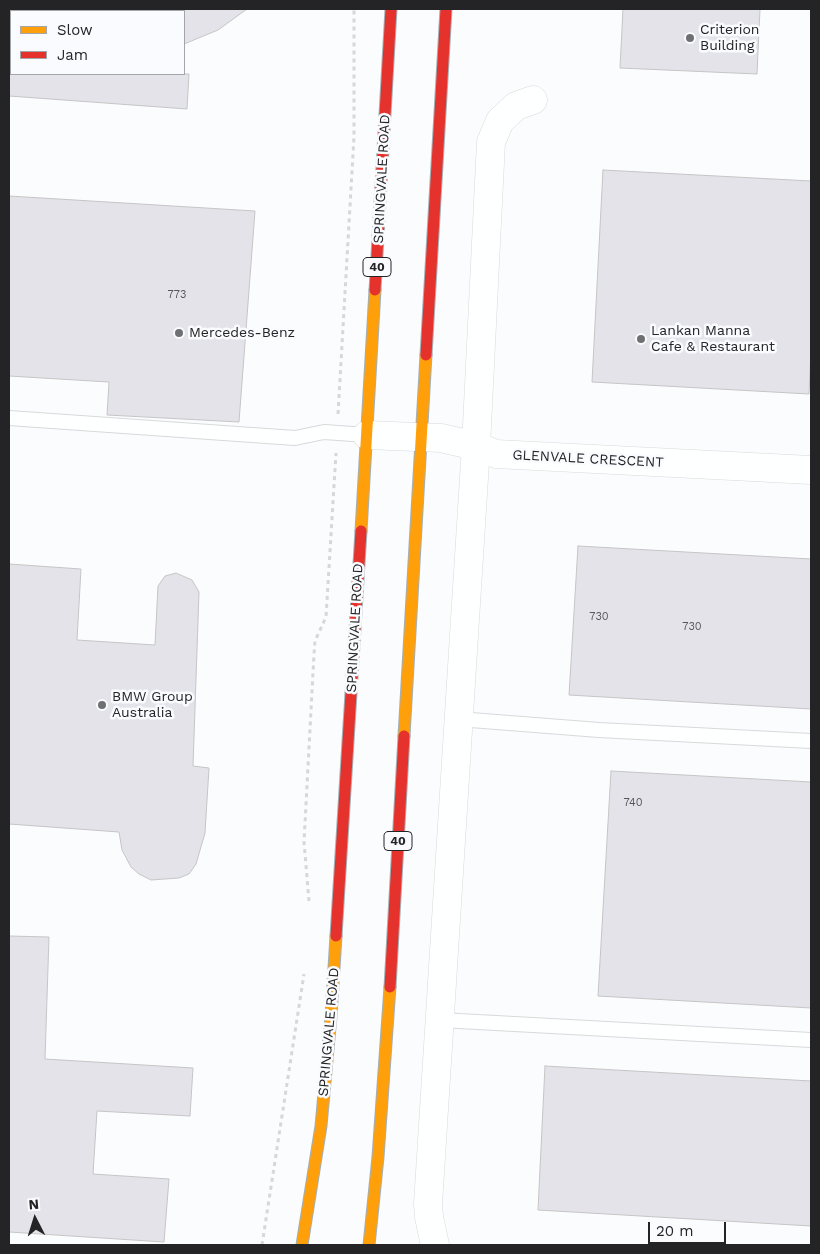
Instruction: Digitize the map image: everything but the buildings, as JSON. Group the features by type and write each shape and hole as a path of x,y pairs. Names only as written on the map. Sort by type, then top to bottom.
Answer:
{"highway":[{"name":"SPRINGVALE ROAD","path":"302,1245 321,1126 331,1016 367,435 390,9"},
{"name":"40","path":"369,1245 378,1156 387,1030 446,9"}],"street":[{"path":"435,1245 428,1204 476,446 492,142 500,121 516,106 533,100"},
{"name":"GLENVALE CRESCENT","path":"367,435 441,438 476,446 496,454 811,470"}],"lane":[{"path":"9,418 295,438 324,432 367,435"},
{"path":"458,719 599,730 811,741"},
{"path":"440,1020 811,1040"}],"path":[{"path":"310,905 304,842 315,641 326,617 354,137 354,9"},
{"path":"262,1245 305,971"}],"traffic: slow":[{"path":"361,531 375,290"},
{"path":"404,736 426,355"},
{"path":"302,1245 321,1126 336,936"},
{"path":"369,1245 378,1157 390,987"}],"traffic: jam":[{"path":"375,290 391,9"},
{"path":"426,355 446,9"},
{"path":"336,936 361,531"},
{"path":"390,987 404,736"}],"place":[{"name":"Criterion Building","path":"690,38"},
{"name":"Mercedes-Benz","path":"179,333"},
{"name":"Lankan Manna Cafe & Restaurant","path":"641,339"},
{"name":"BMW Group Australia","path":"102,705"}]}
